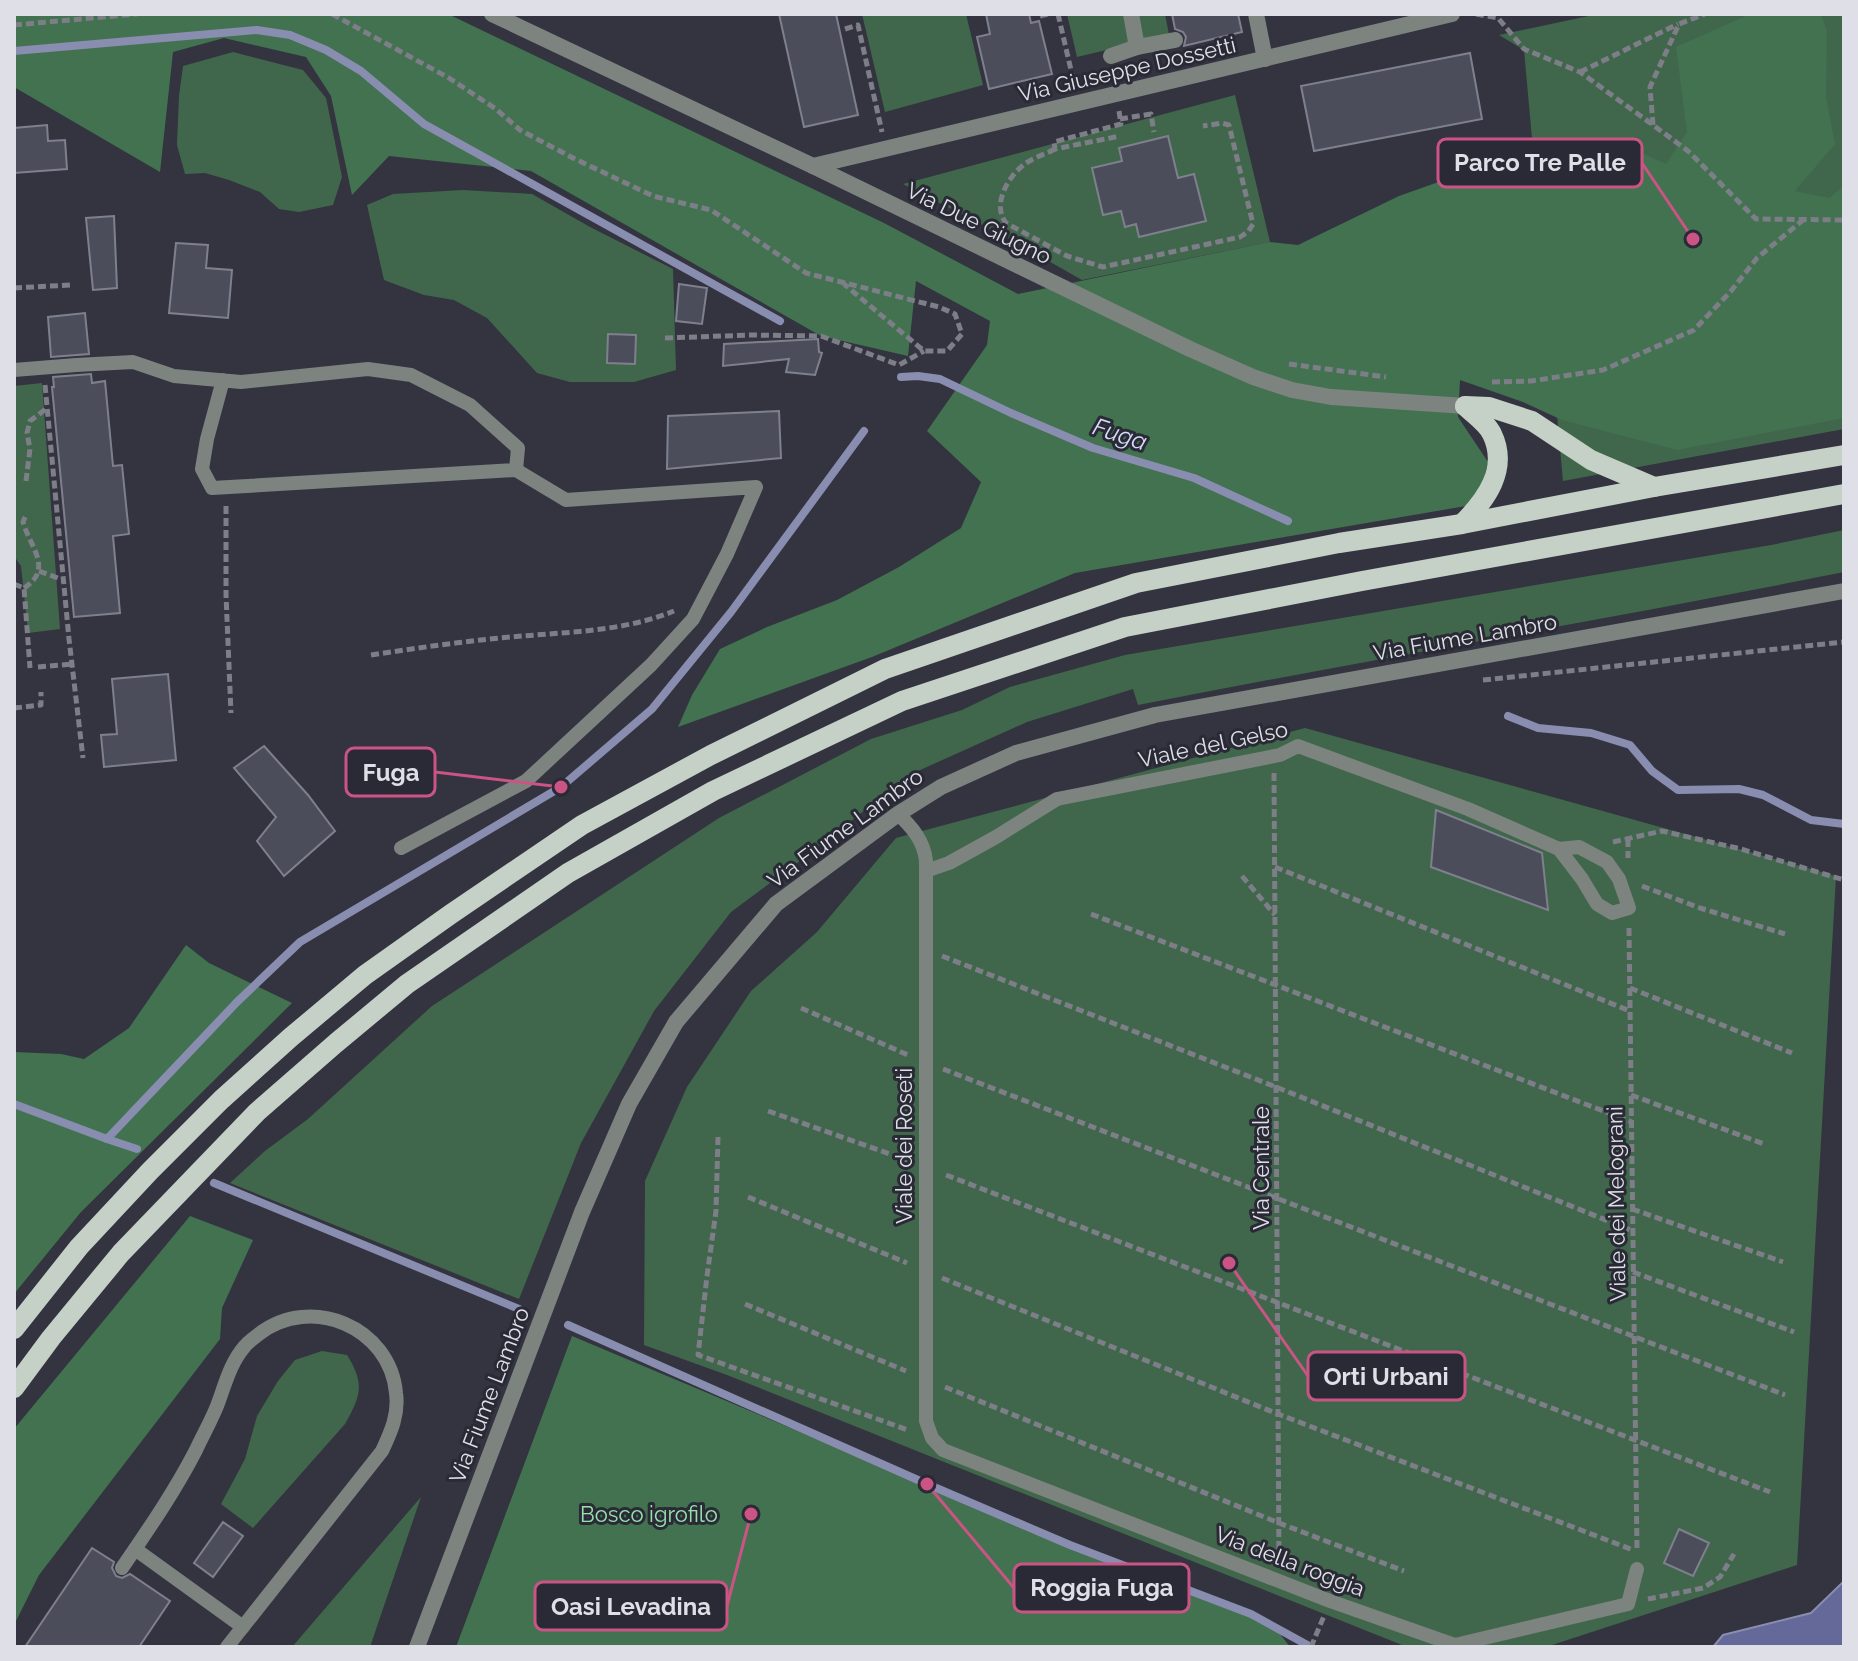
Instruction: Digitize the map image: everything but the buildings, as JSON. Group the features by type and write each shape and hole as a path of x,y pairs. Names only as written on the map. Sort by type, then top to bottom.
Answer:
{"main road":[{"path":"1465,406 1489,407 1532,421 1591,460 1654,487"},
{"path":"1462,524 1480,506 1495,481 1498,454 1491,431 1465,406"},
{"path":"14,1329 79,1247 150,1171 221,1100 365,975 582,825 711,755 885,669 1136,583 1339,543 1844,455"},
{"path":"14,1388 121,1253 257,1112 336,1043 407,984 555,882 713,791 902,701 1125,627 1844,494"}],"street":[{"name":"Via Due Giugno","path":"492,14 1253,377 1292,390 1331,397 1465,406"},
{"path":"1131,14 1137,47"},
{"path":"1256,14 1265,59"},
{"name":"Via Giuseppe Dossetti","path":"813,166 1452,14"},
{"path":"1111,56 1137,47 1175,40"},
{"name":"Via Fiume Lambro","path":"417,1647 582,1212 629,1104 676,1022 776,904 898,814 941,787 1016,753 1155,715 1844,591"}],"lane":[{"path":"14,370 133,362 174,376 241,382 368,369 411,375 470,405 518,448 516,470"},
{"path":"223,380 202,469 212,488 516,470 566,500 756,487 727,554 693,619 651,665 526,781 401,848"},
{"name":"Viale del Gelso","path":"926,871 949,863 1057,799 1274,756 1298,746 1468,809 1559,849 1597,904 1612,913 1629,908 1619,879 1607,862 1579,847 1559,849"},
{"name":"Viale dei Roseti","path":"898,814 912,827 925,849 926,1421 932,1438"},
{"path":"122,1568 195,1453 216,1409 230,1369 246,1344 270,1326 308,1315 333,1319 356,1328 378,1348 393,1376 397,1408 392,1430 382,1451 227,1647"},
{"name":"Via della roggia","path":"932,1438 943,1450 1330,1601 1455,1645 1628,1604"},
{"path":"135,1549 243,1627"},
{"path":"1628,1604 1637,1569"}],"path":[{"path":"14,25 137,14"},
{"path":"332,14 449,78 496,109 520,130 573,158 653,196 711,210 806,273 939,307 955,314 962,334 947,351 924,351 899,365 821,336 665,338"},
{"path":"1040,16 1048,14"},
{"path":"1058,14 1078,103"},
{"path":"1476,14 1498,18 1524,49 1580,72 1653,125 1688,151 1756,219 1844,220"},
{"path":"1580,72 1705,14"},
{"path":"1653,125 1650,87 1679,24"},
{"path":"845,29 858,25 885,149"},
{"path":"1055,149 1054,142 1121,124 1117,94"},
{"path":"1120,119 1151,114 1154,132"},
{"path":"1120,136 1055,149 1027,162 1010,179 1001,201 1001,216 1006,223 1067,256 1103,267 1240,237 1253,224 1229,125 1203,126"},
{"path":"1484,383 1531,381 1603,370 1694,330 1757,258 1803,220"},
{"path":"844,284 924,351"},
{"path":"14,288 71,285"},
{"path":"1277,363 1392,378"},
{"path":"44,368 83,758"},
{"path":"26,481 30,421 47,409"},
{"path":"226,487 231,713"},
{"path":"24,588 39,571 39,557 23,522 26,515"},
{"path":"39,571 63,580"},
{"path":"14,584 24,588"},
{"path":"24,588 30,668"},
{"path":"371,655 463,641 613,627 654,619 680,608 709,589"},
{"path":"1468,681 1844,642"},
{"path":"38,667 73,664"},
{"path":"14,708 41,705 41,692"},
{"name":"Via Centrale","path":"1274,756 1279,1581"},
{"path":"1628,866 1628,839 1662,831 1741,849 1844,880"},
{"path":"1275,867 1630,1011"},
{"path":"1242,876 1275,916"},
{"path":"1638,885 1785,934"},
{"name":"Viale dei Melograni","path":"1629,908 1637,1569"},
{"path":"1091,914 1632,1122"},
{"path":"926,950 1633,1231"},
{"path":"1630,988 1792,1053"},
{"path":"801,1008 926,1063 1785,1395"},
{"path":"1631,1095 1764,1144"},
{"path":"768,1111 926,1167 1770,1492"},
{"path":"718,1137 716,1211 698,1355 932,1438"},
{"path":"748,1197 1278,1414 1637,1552"},
{"path":"1632,1209 1783,1262"},
{"path":"1633,1272 1794,1332"},
{"path":"745,1304 926,1380 1404,1571"},
{"path":"1628,1604 1703,1588 1720,1577 1734,1554"},
{"path":"1311,1647 1315,1637"}],"green space":[{"path":"14,14 448,14 884,223 1018,294 1269,242 1298,245 1399,196 1563,138 1611,139 1666,164 1687,132 1676,47 1750,14 1821,14 1827,31 1826,97 1835,144 1795,191 1829,198 1844,186 1844,418 1677,450 1562,420 1523,402 1460,380 1458,417 1488,462 1483,483 1466,506 1075,573 872,657 678,727 692,695 720,649 837,600 899,567 961,528 981,482 927,431 987,345 990,321 916,281 908,356 821,336 531,171 389,156 352,195 331,96 306,57 224,38 173,52 160,172 14,87"},
{"path":"862,14 966,14 983,85 885,112"},
{"path":"1067,14 1165,14 1169,35 1077,57"},
{"path":"1598,14 1844,14 1844,429 1563,481 1524,50 1499,35"},
{"path":"233,52 303,70 326,98 342,177 333,205 299,212 279,209 260,192 229,180 205,173 185,174 177,145 183,66"},
{"path":"1235,95 1270,242 1082,280 903,184"},
{"path":"463,190 532,194 673,269 676,370 634,382 570,382 537,373 487,318 454,300 424,295 384,280 367,205 393,194"},
{"path":"42,383 60,629 28,633 21,566 14,556 14,386"},
{"path":"1844,530 1844,572 1138,705 1133,689 1027,722 909,775 731,912 654,1011 581,1143 519,1299 230,1183 265,1151 308,1119 432,1006 719,818 871,739 962,710 1010,687 1125,655"},
{"path":"1305,728 1836,876 1797,1565 1546,1647 1407,1647 727,1375 644,1345 645,1181 687,1087 751,991 817,932 896,838"},
{"path":"186,945 209,963 292,1003 81,1212 14,1294 14,1052 61,1054 84,1059 129,1028"},
{"path":"190,1216 253,1240 222,1308 220,1339 39,1575 14,1625 14,1429"},
{"name":"Bosco igrofilo","path":"572,1336 1102,1559 1270,1621 1290,1647 456,1647"},
{"path":"322,1351 347,1355 357,1374 359,1390 355,1405 345,1424 253,1528 221,1504 245,1459 257,1416 278,1381 295,1360"},
{"path":"421,1497 370,1647 292,1647"}],"water":[{"path":"1844,1581 1844,1647 1713,1647 1723,1635 1811,1613"}],"waterway":[{"path":"14,51 257,30 290,35 326,50 361,71 424,124 780,321"},
{"name":"Fuga","path":"901,377 940,379 1093,448 1194,478 1288,521"},
{"name":"Fuga","path":"14,1104 107,1139 237,1002 300,942 561,787 652,709 731,612 864,431"},
{"path":"1508,716 1538,728 1591,733 1630,745 1652,771 1678,790 1739,789 1763,795 1811,820 1844,824"},
{"path":"107,1139 137,1149"},
{"path":"214,1183 519,1309"},
{"path":"568,1325 1070,1545 1251,1614 1311,1647"}],"place":[{"name":"Parco Tre Palle","path":"1693,239"},
{"name":"Fuga","path":"561,787"},
{"name":"Orti Urbani","path":"1229,1263"},
{"name":"Roggia Fuga","path":"927,1484"},
{"name":"Oasi Levadina","path":"751,1514"}]}
